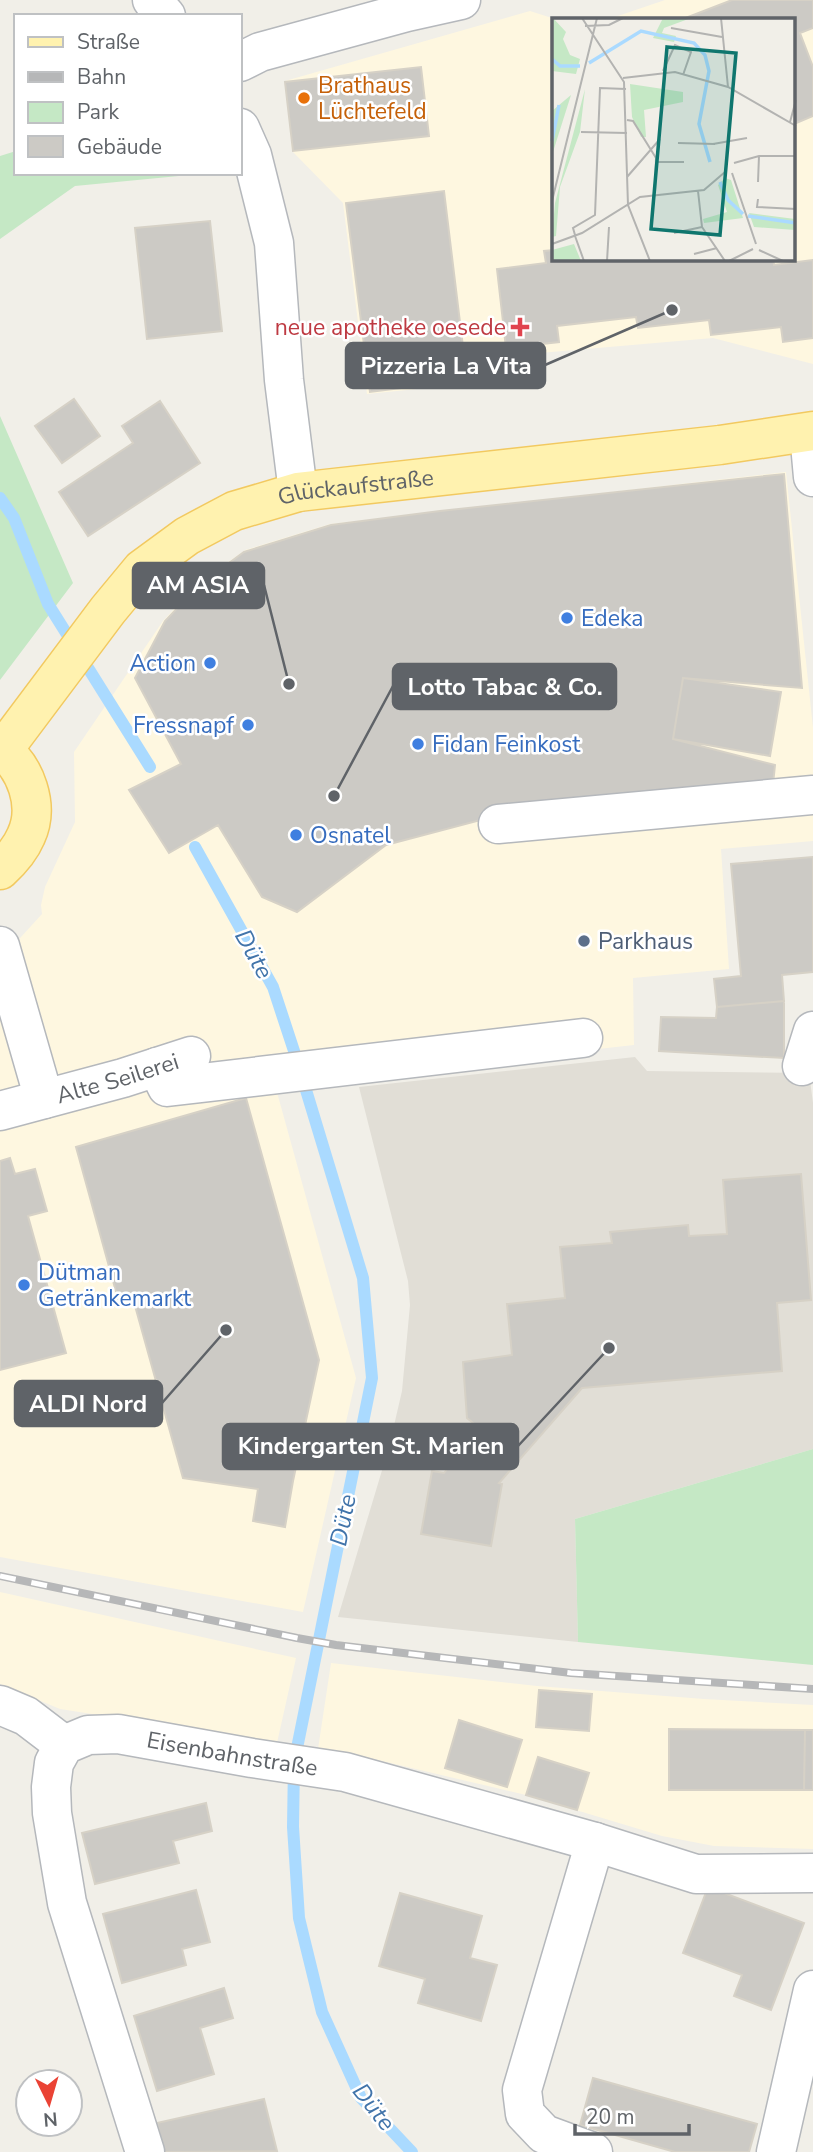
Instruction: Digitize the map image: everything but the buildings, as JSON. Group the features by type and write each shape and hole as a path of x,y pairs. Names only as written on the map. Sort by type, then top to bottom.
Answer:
{"main road":[{"name":"Glückaufstraße","path":"2,749 142,569 187,536 234,511 298,492 707,447 811,432"},
{"path":"0,870 17,854 28,834 32,811 29,788 19,768 2,749"}],"street":[{"path":"152,0 164,14"},
{"path":"242,61 260,52 461,0"},
{"path":"242,132 252,155 274,243 284,380 298,492"},
{"path":"811,432 813,477"},
{"path":"498,824 813,796"},
{"name":"Alte Seilerei","path":"0,946 44,1099"},
{"name":"Alte Seilerei","path":"0,1111 174,1061 167,1087 583,1038"},
{"path":"0,1705 26,1716 64,1745 54,1763 51,1787 52,1813 67,1903 145,2152"},
{"name":"Eisenbahnstraße","path":"64,1745 88,1735 118,1734 345,1772 595,1842 696,1874 813,1873"},
{"path":"593,2152 544,2134 525,2114 522,2090 595,1842"},
{"path":"776,2152 813,1990"}],"shaded area":[{"path":"665,0 813,0 813,364 713,338 506,356 467,384 367,394 343,203 292,151 285,81 530,11 552,18 552,261 796,261 796,18 612,18"},
{"path":"786,472 813,728 813,841 721,849 729,969 633,978 634,1045 275,1085 356,1378 303,1612 0,1557 0,960 42,914 45,887 75,822 74,752 163,621 197,584 245,550 330,524"},
{"path":"635,1057 647,1071 809,1073 813,1103 813,1449 575,1519 578,1642 338,1617 389,1447 402,1391 410,1305 408,1281 359,1087"},
{"path":"0,1592 296,1658 277,1743 60,1709 0,1684"},
{"path":"331,1663 537,1686 813,1705 813,1849 714,1846 662,1836 526,1795 348,1753 318,1749"}],"green space":[{"path":"14,152 14,175 189,175 75,186 0,239 0,156"},
{"path":"0,416 73,583 0,680"},
{"path":"813,1449 813,1665 578,1642 575,1519"}],"waterway":[{"name":"Düte","path":"0,498 14,518 48,604 150,767"},
{"name":"Düte","path":"195,847 273,987 363,1278 372,1378 294,1763 293,1827 299,1918 322,2012 361,2098 412,2152"}],"railway":[{"path":"0,1576 336,1645 571,1673 813,1689"}],"place":[{"name":"Brathaus Lüchtefeld","path":"304,98"},
{"name":"Pizzeria La Vita","path":"672,310"},
{"name":"neue apotheke oesede","path":"520,327"},
{"name":"Edeka","path":"567,618"},
{"name":"Action","path":"210,663"},
{"name":"AM ASIA","path":"289,684"},
{"name":"Fressnapf","path":"248,725"},
{"name":"Fidan Feinkost","path":"418,744"},
{"name":"Lotto Tabac & Co.","path":"334,796"},
{"name":"Osnatel","path":"296,835"},
{"name":"Parkhaus","path":"584,941"},
{"name":"Dütman Getränkemarkt","path":"24,1285"},
{"name":"ALDI Nord","path":"226,1330"},
{"name":"Kindergarten St. Marien","path":"609,1348"}]}
